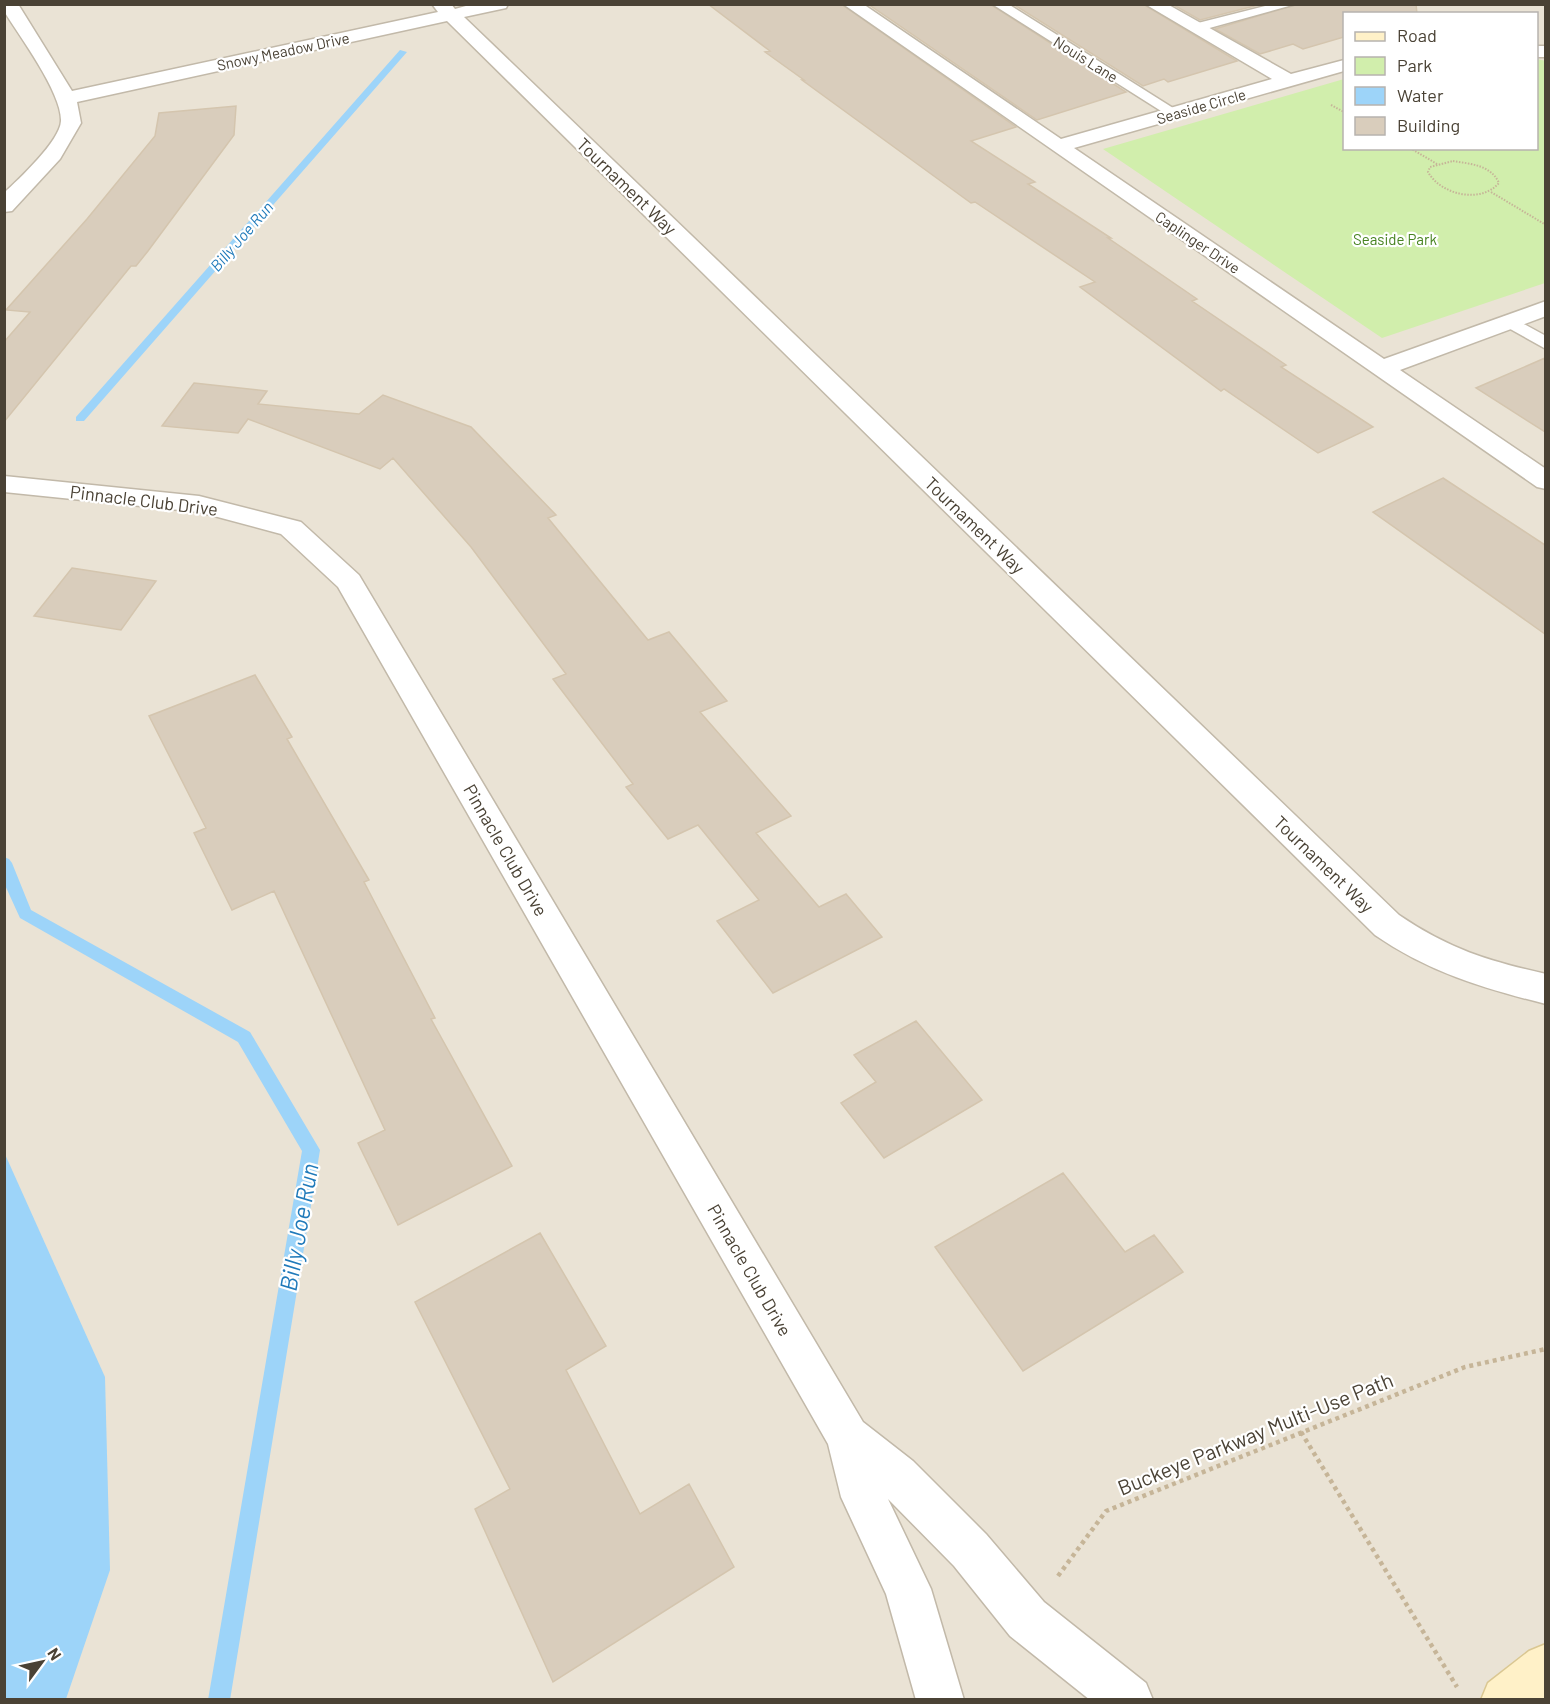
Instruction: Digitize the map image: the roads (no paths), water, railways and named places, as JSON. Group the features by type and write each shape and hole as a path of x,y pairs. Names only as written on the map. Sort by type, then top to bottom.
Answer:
{"street":[{"path":"4,206 50,159 71,123 67,98 9,4"},
{"name":"Snowy Meadow Drive","path":"67,98 446,10 500,4"},
{"name":"Caplinger Drive","path":"851,4 1545,481"},
{"path":"1153,4 1288,81"},
{"name":"Tournament Way","path":"446,10 1387,925 1422,948 1455,963 1495,977 1545,989"},
{"name":"Seaside Circle","path":"1057,146 1343,65"},
{"path":"1382,368 1545,308"},
{"name":"Pinnacle Club Drive","path":"4,484 200,504 291,528 349,581 848,1437 863,1497 908,1589 940,1700"},
{"name":"Pinnacle Club Drive","path":"848,1437 897,1477 962,1542 1027,1619 1129,1700"},
{"path":"1505,1700 1545,1668"}],"lane":[{"name":"Nouis Lane","path":"998,4 1174,113"},
{"path":"1196,28 1290,4"},
{"path":"1509,321 1545,344"}],"water":[{"path":"4,1152 105,1377 110,1570 66,1699 5,1699"}],"waterway":[{"name":"Billy Joe Run","path":"80,419 403,52"},
{"name":"Billy Joe Run","path":"4,863 25,914 244,1037 311,1150 219,1700"}],"park label":[{"name":"Seaside Park","path":"1395,239"}]}
